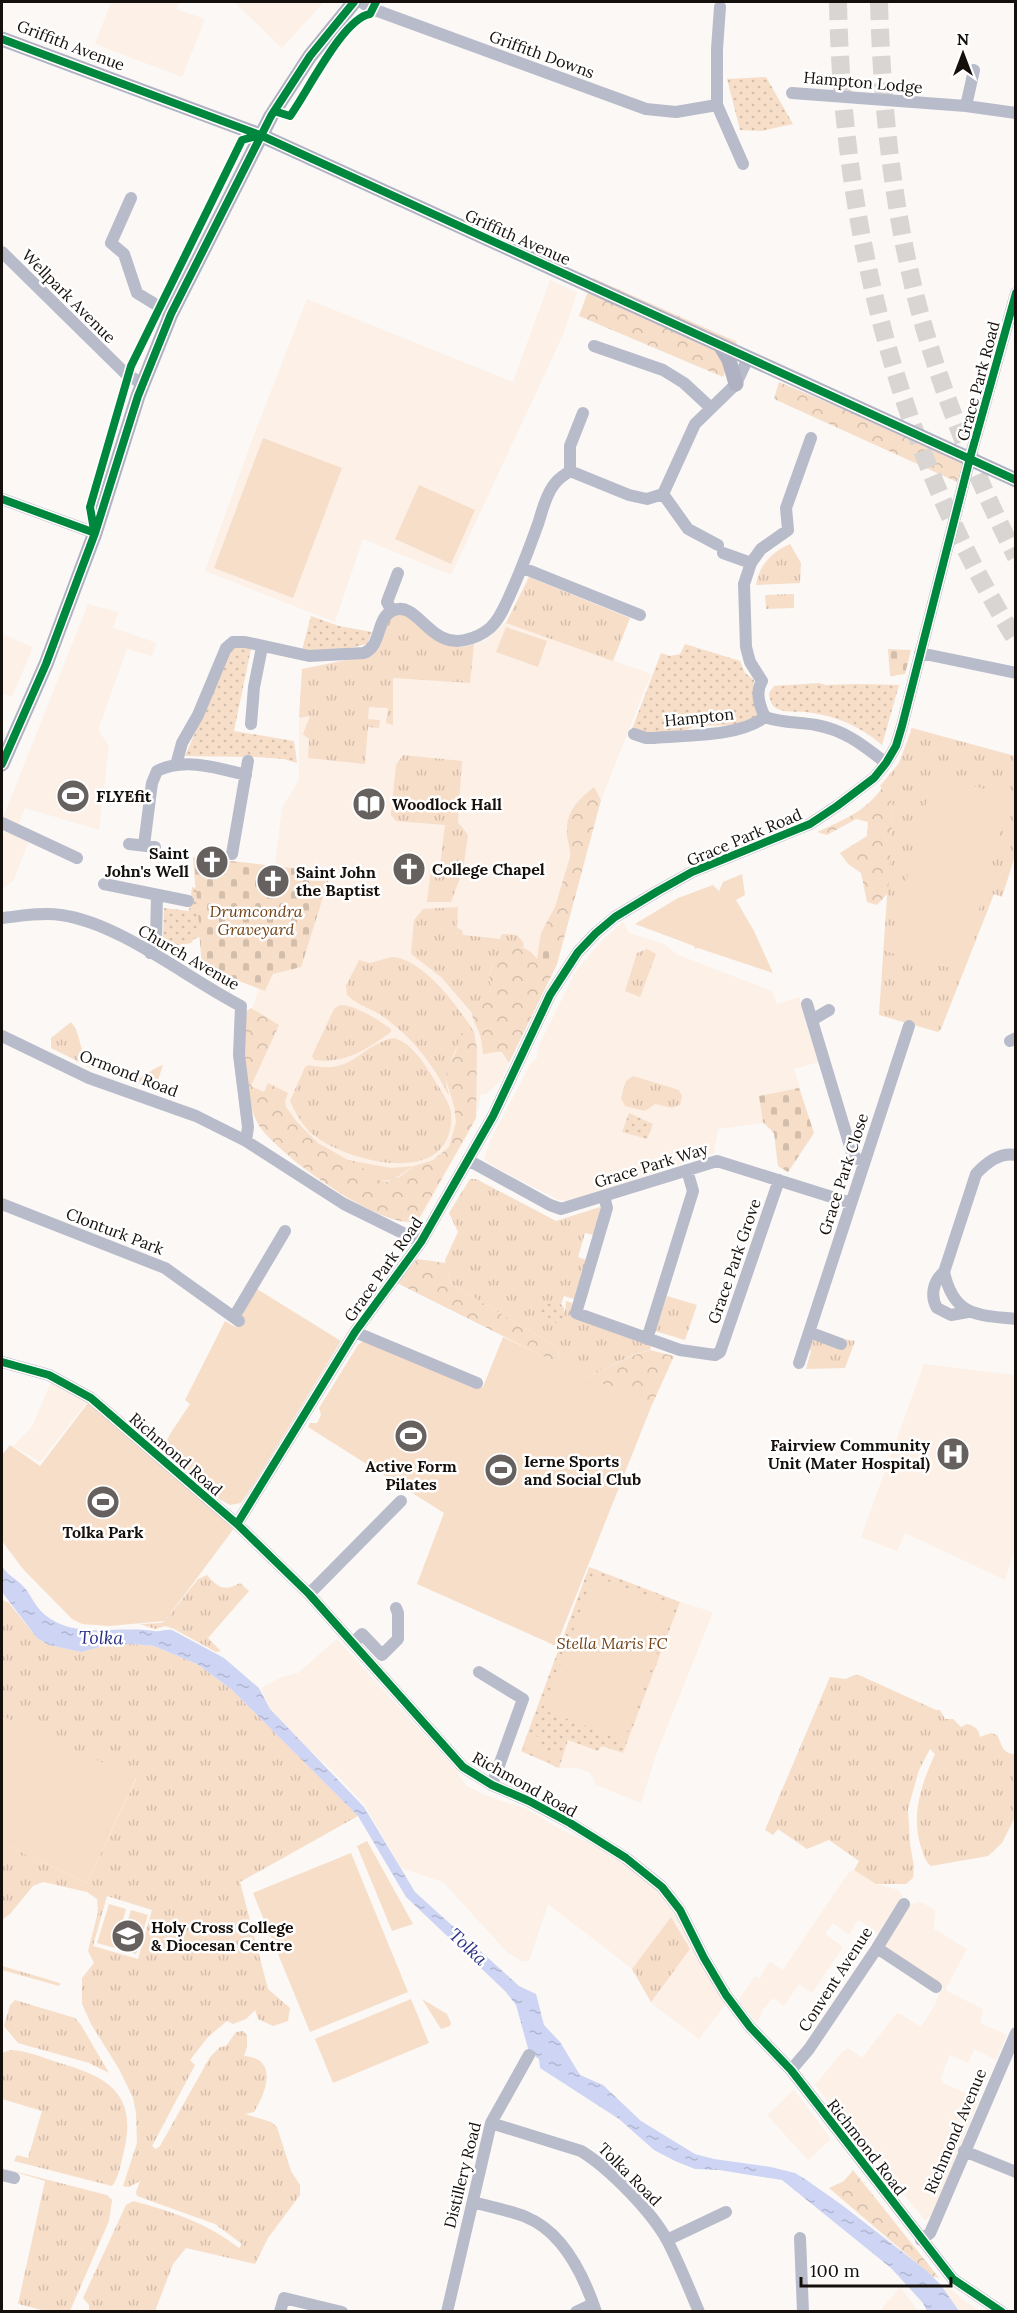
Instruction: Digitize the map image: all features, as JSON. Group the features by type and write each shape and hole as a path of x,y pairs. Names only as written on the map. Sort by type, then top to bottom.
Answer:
{"main road":[{"path":"2,764 46,664 95,533 143,384 171,314 260,135 295,77 354,2"},
{"name":"Griffith Avenue","path":"2,39 260,135 1016,480"},
{"path":"720,345 729,360 736,384"}],"street":[{"name":"Griffith Downs","path":"362,2 375,10 646,109 676,112 717,105"},
{"path":"720,7 717,105 743,164"},
{"path":"966,106 974,70"},
{"name":"Hampton Lodge","path":"792,93 966,106 1016,113"},
{"path":"131,198 111,243 124,254 137,293 171,314"},
{"name":"Wellpark Avenue","path":"2,252 126,374 143,384"},
{"name":"Grace Park Road","path":"237,1524 355,1332 422,1242 493,1116 550,995 578,952 596,933 621,913 692,872 791,832 824,815 856,793 886,764 896,746 902,726 970,458 1016,293"},
{"path":"594,346 663,370 684,382 711,408"},
{"path":"570,471 629,495 647,499 663,494 695,424 736,384 748,358"},
{"path":"570,471 570,446 583,413"},
{"path":"810,438 786,508 788,530 761,549 747,573 744,593 746,647 750,662 762,681 759,685 758,696 765,717 777,721 805,723 833,729 854,738 886,764"},
{"path":"176,765 182,743 198,715 229,644 238,641 309,656 356,654 370,650 376,642 384,620 392,611 400,609 414,613 437,636 454,642 472,638 489,630 502,611 522,568 552,486 570,471"},
{"path":"663,494 688,529 720,549 752,563"},
{"path":"2,499 95,533"},
{"path":"522,568 640,615"},
{"path":"392,611 387,602 398,573"},
{"path":"251,724 254,687 262,647"},
{"path":"920,653 1016,673"},
{"name":"Hampton","path":"634,734 646,738 739,729 765,717"},
{"path":"232,854 248,760"},
{"path":"129,844 150,846 154,774 161,769 176,765 200,765 246,775"},
{"path":"2,823 77,858"},
{"path":"104,884 188,901"},
{"path":"150,953 156,940 157,895"},
{"name":"Church Avenue","path":"2,918 47,914 76,917 104,928 242,1006 239,1055 248,1127 246,1141"},
{"path":"807,1004 852,1153 857,1159 864,1161"},
{"path":"812,1020 829,1010"},
{"name":"Grace Park Close","path":"799,1363 909,1026"},
{"name":"Ormond Road","path":"2,1036 89,1078 196,1116 246,1141"},
{"path":"246,1141 344,1204 422,1242"},
{"path":"968,1312 951,1315 937,1308 933,1293 938,1277 944,1272 976,1174 986,1163 997,1157 1016,1155"},
{"name":"Grace Park Way","path":"468,1160 561,1209 717,1161 851,1203"},
{"path":"604,1196 607,1208 576,1313 647,1339 693,1191 687,1170"},
{"name":"Grace Park Grove","path":"647,1339 686,1352 715,1355 720,1352 779,1180"},
{"name":"Clonturk Park","path":"2,1204 165,1268 236,1319 285,1231"},
{"path":"944,1272 954,1295 968,1312 975,1315 1016,1319"},
{"path":"355,1332 477,1383"},
{"path":"809,1332 841,1344"},
{"name":"Richmond Road","path":"2,1362 50,1375 91,1398 237,1524 309,1594 463,1767 492,1785 529,1801 570,1823 626,1858 662,1887 680,1910 726,1995 750,2027 791,2070 953,2279 1002,2312"},
{"path":"309,1594 401,1501"},
{"path":"353,1643 362,1634 382,1655 398,1639 396,1608"},
{"path":"478,1672 523,1699 492,1785"},
{"name":"Convent Avenue","path":"791,2070 809,2049 904,1904"},
{"path":"877,1948 936,1987"},
{"name":"Richmond Avenue","path":"921,2240 930,2233 964,2151 1011,2057 1016,2033"},
{"name":"Distillery Road","path":"447,2312 491,2123 529,2055"},
{"name":"Tolka Road","path":"491,2123 581,2151 594,2158 642,2208 667,2240 699,2312"},
{"path":"964,2151 1016,2172"},
{"path":"473,2202 526,2217 540,2224 561,2244 586,2284 594,2308 576,2312"},
{"path":"667,2240 726,2212"},
{"path":"800,2238 803,2312"},
{"path":"280,2312 284,2298 342,2312"}],"shaded area":[{"path":"111,2 179,2 176,9 205,19 182,77 95,44"},
{"path":"234,2 324,2 282,48"},
{"path":"550,280 577,292 563,335 451,575 363,539 335,622 205,571 255,432 307,299 513,382"},
{"path":"88,604 118,612 113,628 157,643 152,656 127,649 98,730 109,746 99,830 25,808 17,829 31,836 13,881 2,889 2,820"},
{"path":"506,622 651,674 601,800 557,964 500,1081 487,1094 481,1094 476,1118 422,1216 413,1223 402,1222 348,1199 297,1164 260,1127 249,1093 247,1011 253,1007 259,988 265,991 330,872 275,865 282,808 299,780 302,669 469,646 484,641"},
{"path":"2,634 33,647 12,697 2,693"},
{"path":"623,922 629,933 664,944 678,955 772,991 777,1004 799,997 819,1062 794,1069 814,1133 788,1172 778,1166 774,1133 763,1123 718,1129 714,1153 571,1201 559,1200 498,1169 484,1159 492,1137 531,1063 537,1058 538,1047 575,973 600,942"},
{"name":"Fairview Community Unit (Mater Hospital)","path":"924,1364 1015,1375 1015,1548 1005,1580 905,1533 897,1551 861,1537"},
{"path":"51,1382 87,1402 40,1462 13,1446 32,1427"},
{"path":"680,1602 713,1612 657,1752 641,1803 596,1785 590,1773 577,1768 559,1768 568,1740 598,1751 602,1745 623,1753"},
{"path":"337,1639 455,1768 466,1786 495,1799 525,1808 560,1829 593,1844 651,1881 673,1911 727,2002 699,2039 652,2004 635,1971 548,1904 529,1961 521,1961 507,1952 443,1882 401,1868 364,1804 334,1772 294,1736 270,1709 261,1688 282,1677 298,1673"},
{"path":"854,1870 876,1884 899,1890 906,1905 921,1902 935,1910 934,1929 967,1949 945,1990 983,2009 980,2023 1007,2035 996,2060 974,2049 968,2063 950,2055 941,2077 943,2083 979,2099 933,2214 925,2220 815,2085 842,2052 848,2048 862,2058 896,2014 901,2014 921,2027 935,2005 939,1993 944,1989 880,1945 878,1933 860,1921 856,1922 849,1935 833,1923 825,1934 843,1947 812,1993 799,1984 784,2006 773,1998 763,2009 757,2023 738,2001 755,1976 760,1978 770,1961 783,1970 849,1872"},
{"path":"794,2090 831,2139 808,2160 767,2115"},
{"path":"900,2287 918,2311 880,2311"},
{"path":"948,2287 980,2311 960,2311 943,2291"}],"green space":[{"path":"766,77 793,124 761,131 740,130 727,79"},
{"path":"593,278 737,342 723,377 579,316"},
{"path":"779,382 964,460 957,482 774,399"},
{"path":"263,438 342,468 293,598 214,568"},
{"path":"419,485 475,510 451,564 395,539"},
{"path":"790,544 801,563 800,583 756,585 760,571 767,560"},
{"path":"529,577 630,618 613,661 506,623"},
{"path":"794,594 794,608 766,609 765,595"},
{"path":"395,615 406,615 429,635 445,644 464,647 474,644 470,683 393,678 393,725 386,723 388,708 369,707 368,719 380,720 379,728 368,727 365,764 308,758 309,739 303,734 310,716 299,718 302,669 371,655 389,620"},
{"path":"311,616 339,626 372,632 367,644 334,650 302,650"},
{"path":"506,627 547,641 538,667 496,652"},
{"path":"685,644 740,661 745,673 754,680 753,701 756,718 737,725 694,726 687,730 650,734 632,729 661,653 670,656 680,654"},
{"path":"236,645 251,649 234,731 294,741 297,763 284,759 256,757 185,756 230,652"},
{"path":"888,649 911,650 905,674 890,676"},
{"path":"819,683 826,685 899,685 882,745 865,732 837,719 781,710 771,702 769,693 774,686"},
{"path":"912,728 1015,756 1015,856 1002,897 994,894 938,1032 879,1015 893,808 891,799 880,786 899,763"},
{"path":"403,755 462,761 458,822 468,835 463,870 451,902 427,902 431,869 440,866 445,825 396,821 391,815 396,765"},
{"path":"933,776 1009,795 963,971 888,952"},
{"path":"594,787 601,800 557,964 509,1063 502,1052 483,1054 481,1037 472,1016 472,1009 490,991 489,977 493,964 503,952 510,948 524,948 537,959 556,947 539,945 541,933 555,907 570,857 567,825 571,812 578,801"},
{"path":"882,788 891,799 893,808 888,893 877,905 867,902 861,873 848,864 840,853 867,836 868,822 856,819 827,835 817,832 861,809"},
{"name":"Drumcondra Graveyard","path":"193,857 331,872 301,967 273,974 265,991 202,967"},
{"path":"742,874 745,895 736,900 754,931 773,973 698,948 695,949 694,946 635,924 678,898 713,885 719,891 723,882"},
{"path":"192,887 196,888 200,937 191,943 179,945 166,943 163,938 164,908 189,911"},
{"path":"458,907 457,928 462,930 463,935 500,939 502,934 517,935 524,947 505,951 492,965 489,978 490,991 472,1013 441,977 411,954 414,920 423,909"},
{"path":"539,945 556,947 554,961 537,959"},
{"path":"647,949 656,954 640,997 625,991 637,953"},
{"path":"392,957 416,966 428,975 450,998 474,1032 466,1030 450,1063 446,1076 449,1096 436,1072 411,1040 379,1014 347,995 346,986 359,960 370,963"},
{"path":"340,1005 353,1007 367,1014 391,1029 391,1032 373,1045 345,1058 314,1060 312,1056 334,1009"},
{"path":"251,1008 279,1025 251,1086 264,1092 268,1083 288,1093 285,1101 286,1107 318,1143 375,1175 379,1180 388,1182 392,1178 398,1178 414,1166 433,1160 449,1147 456,1122 446,1080 447,1069 455,1054 461,1034 466,1030 474,1032 477,1050 476,1118 418,1220 403,1221 358,1204 308,1171 268,1137 253,1113 245,1069 245,1023 247,1011"},
{"path":"71,1022 85,1058 93,1069 51,1048 51,1038"},
{"path":"393,1038 405,1043 420,1059 444,1096 451,1112 450,1132 436,1153 421,1160 402,1163 381,1162 340,1150 310,1132 298,1117 290,1101 305,1067 309,1065 336,1066 346,1063 371,1047"},
{"path":"163,1065 155,1089 128,1081 138,1079"},
{"path":"633,1076 679,1090 682,1096 680,1105 672,1108 655,1104 645,1111 625,1106 621,1098 626,1081"},
{"path":"799,1088 814,1133 788,1172 778,1166 774,1133 763,1122 759,1096"},
{"path":"629,1113 653,1124 647,1139 622,1132"},
{"path":"348,1160 391,1168 414,1166 394,1179 385,1181 379,1180"},
{"path":"470,1179 476,1179 556,1221 600,1207 602,1213 594,1235 585,1233 578,1257 586,1260 574,1299 564,1296 561,1304 559,1302 565,1312 566,1301 572,1303 571,1310 652,1344 650,1350 633,1355 588,1377 651,1407 628,1453 556,1646 547,1641 568,1368 559,1364 558,1348 451,1284 445,1260 458,1232 449,1213"},
{"path":"417,1259 446,1263 451,1284 558,1348 559,1364 397,1283"},
{"path":"257,1289 341,1341 254,1484 241,1503 230,1505 219,1499 163,1449 190,1404 185,1400 225,1321 235,1327"},
{"path":"667,1296 697,1305 685,1340 655,1331"},
{"path":"559,1302 564,1308 564,1322 556,1323 540,1311 540,1307 543,1304"},
{"name":"Ierne Sports and Social Club","path":"503,1337 651,1407 556,1646 417,1584 444,1513 308,1427 310,1423 317,1423 321,1415 319,1408 358,1345 364,1340 483,1387"},
{"path":"814,1339 841,1350 845,1339 855,1341 845,1368 806,1369 811,1351 809,1347"},
{"path":"650,1350 674,1356 651,1407 588,1377 632,1356"},
{"name":"Tolka Park","path":"88,1403 235,1527 165,1621 109,1626 82,1624 72,1619 23,1569 2,1541 2,1455 10,1445 40,1466"},
{"name":"Stella Maris FC","path":"589,1567 680,1602 623,1753 602,1746 598,1751 568,1740 559,1768 521,1751"},
{"path":"207,1575 219,1586 226,1588 240,1583 249,1591 208,1638 221,1651 216,1652 165,1626 155,1629 140,1624 165,1621 198,1579"},
{"name":"Stella Maris FC","path":"594,1576 675,1606 624,1740 543,1710"},
{"name":"Holy Cross College & Diocesan Centre","path":"2,1600 9,1603 37,1638 49,1645 81,1652 107,1645 154,1646 197,1664 231,1689 358,1816 240,1882 268,1989 290,2008 288,2021 273,2026 258,2019 255,2010 246,2019 233,2024 227,2021 208,2037 190,2060 195,2065 152,2146 156,2149 160,2146 210,2057 220,2047 226,2046 236,2032 243,2031 247,2035 244,2056 255,2058 262,2063 267,2078 254,2112 245,2114 271,2122 277,2127 291,2171 300,2185 300,2195 268,2238 255,2264 186,2248 173,2264 155,2311 89,2311 89,2305 83,2298 126,2205 133,2201 161,2209 201,2225 239,2248 242,2244 215,2224 137,2196 140,2181 129,2187 123,2186 137,2143 133,2098 82,2004 82,1978 94,1963 88,1951 98,1912 97,1899 87,1892 43,1882 33,1886 10,1914 2,1920 2,1843 87,1883 136,1779 2,1716","holes":["107,1896 152,1910 138,1959 93,1946"]},
{"path":"855,1675 940,1710 945,1719 953,1719 961,1727 967,1724 978,1730 980,1737 991,1733 997,1735 1005,1750 1015,1754 1015,1817 1002,1843 988,1856 931,1866 925,1859 919,1838 917,1813 925,1777 935,1754 930,1749 919,1770 908,1809 914,1867 913,1878 906,1884 876,1884 854,1870 859,1861 829,1840 807,1849 778,1829 773,1835 765,1830 830,1677 845,1679"},
{"path":"2,1716 136,1778 87,1883 2,1843"},
{"path":"529,1734 539,1737 537,1746 562,1756 558,1765 524,1750"},
{"path":"367,1841 413,1924 392,1931 357,1846"},
{"path":"351,1853 408,1992 310,2032 253,1893"},
{"path":"109,1904 126,1909 115,1948 97,1943"},
{"path":"131,1910 148,1915 136,1954 119,1949"},
{"path":"671,1917 690,1949 651,2002 632,1969"},
{"path":"2,1966 60,1983 59,1986 2,1970"},
{"path":"411,1999 429,2043 333,2083 315,2039"},
{"path":"422,1999 447,2014 450,2026 441,2029"},
{"path":"15,2000 75,2018 109,2073 89,2063 18,2043 4,2026 10,2005"},
{"path":"11,2050 34,2054 74,2067 103,2081 114,2090 122,2101 126,2114 127,2131 120,2170 112,2186 14,2161 17,2155 28,2158 42,2111 2,2099 2,2053"},
{"path":"2,2168 107,2195 112,2200 109,2221 70,2311 46,2311 18,2304 45,2181"},
{"path":"853,2170 939,2278 932,2276 829,2188 844,2181"}],"water":[{"name":"Tolka","path":"2,1566 25,1589 42,1612 57,1623 97,1630 172,1630 224,1658 259,1688 270,1709 364,1807 415,1892 519,1986 536,1994 544,2025 560,2042 580,2075 603,2085 641,2121 695,2154 771,2167 795,2173 805,2179 927,2271 941,2285 959,2311 927,2311 923,2303 891,2268 782,2180 719,2170 695,2169 675,2161 654,2150 619,2119 540,2068 539,2059 529,2052 516,2005 505,1991 406,1897 358,1816 231,1689 197,1664 154,1646 107,1645 81,1652 49,1645 37,1638 2,1592"}],"tunnel":[{"path":"838,2 842,86 851,169 865,252 884,333 908,413 939,491 974,567 1016,640"},
{"path":"879,2 883,86 892,169 915,293 935,363 955,419 990,503 1016,557"}],"cycle path":[{"path":"2,764 46,664 95,533 138,396 171,314 271,116 310,56 354,2"},
{"path":"274,111 290,116 337,42 348,28 370,14 376,2"},
{"path":"2,39 260,135 1016,480"},
{"path":"94,530 90,507 131,366 242,140 260,135"},
{"path":"237,1524 355,1332 421,1242 493,1116 550,995 578,952 615,917 692,872 810,824 874,778 886,763 896,746 902,726 970,458 1016,293"},
{"path":"2,499 95,533"},
{"path":"2,1362 49,1375 91,1398 237,1524 309,1594 463,1767 492,1785 529,1801 570,1823 626,1858 662,1887 680,1910 726,1995 750,2027 791,2070 953,2279 1002,2312"}],"place":[{"name":"FLYEfit","path":"73,796"},
{"name":"Woodlock Hall","path":"369,804"},
{"name":"Saint John's Well","path":"212,862"},
{"name":"College Chapel","path":"409,869"},
{"name":"Saint John the Baptist","path":"273,881"},
{"name":"Active Form Pilates","path":"411,1436"},
{"name":"Fairview Community Unit (Mater Hospital)","path":"953,1454"},
{"name":"Ierne Sports and Social Club","path":"501,1470"},
{"name":"Tolka Park","path":"103,1502"},
{"name":"Holy Cross College & Diocesan Centre","path":"128,1936"}]}
